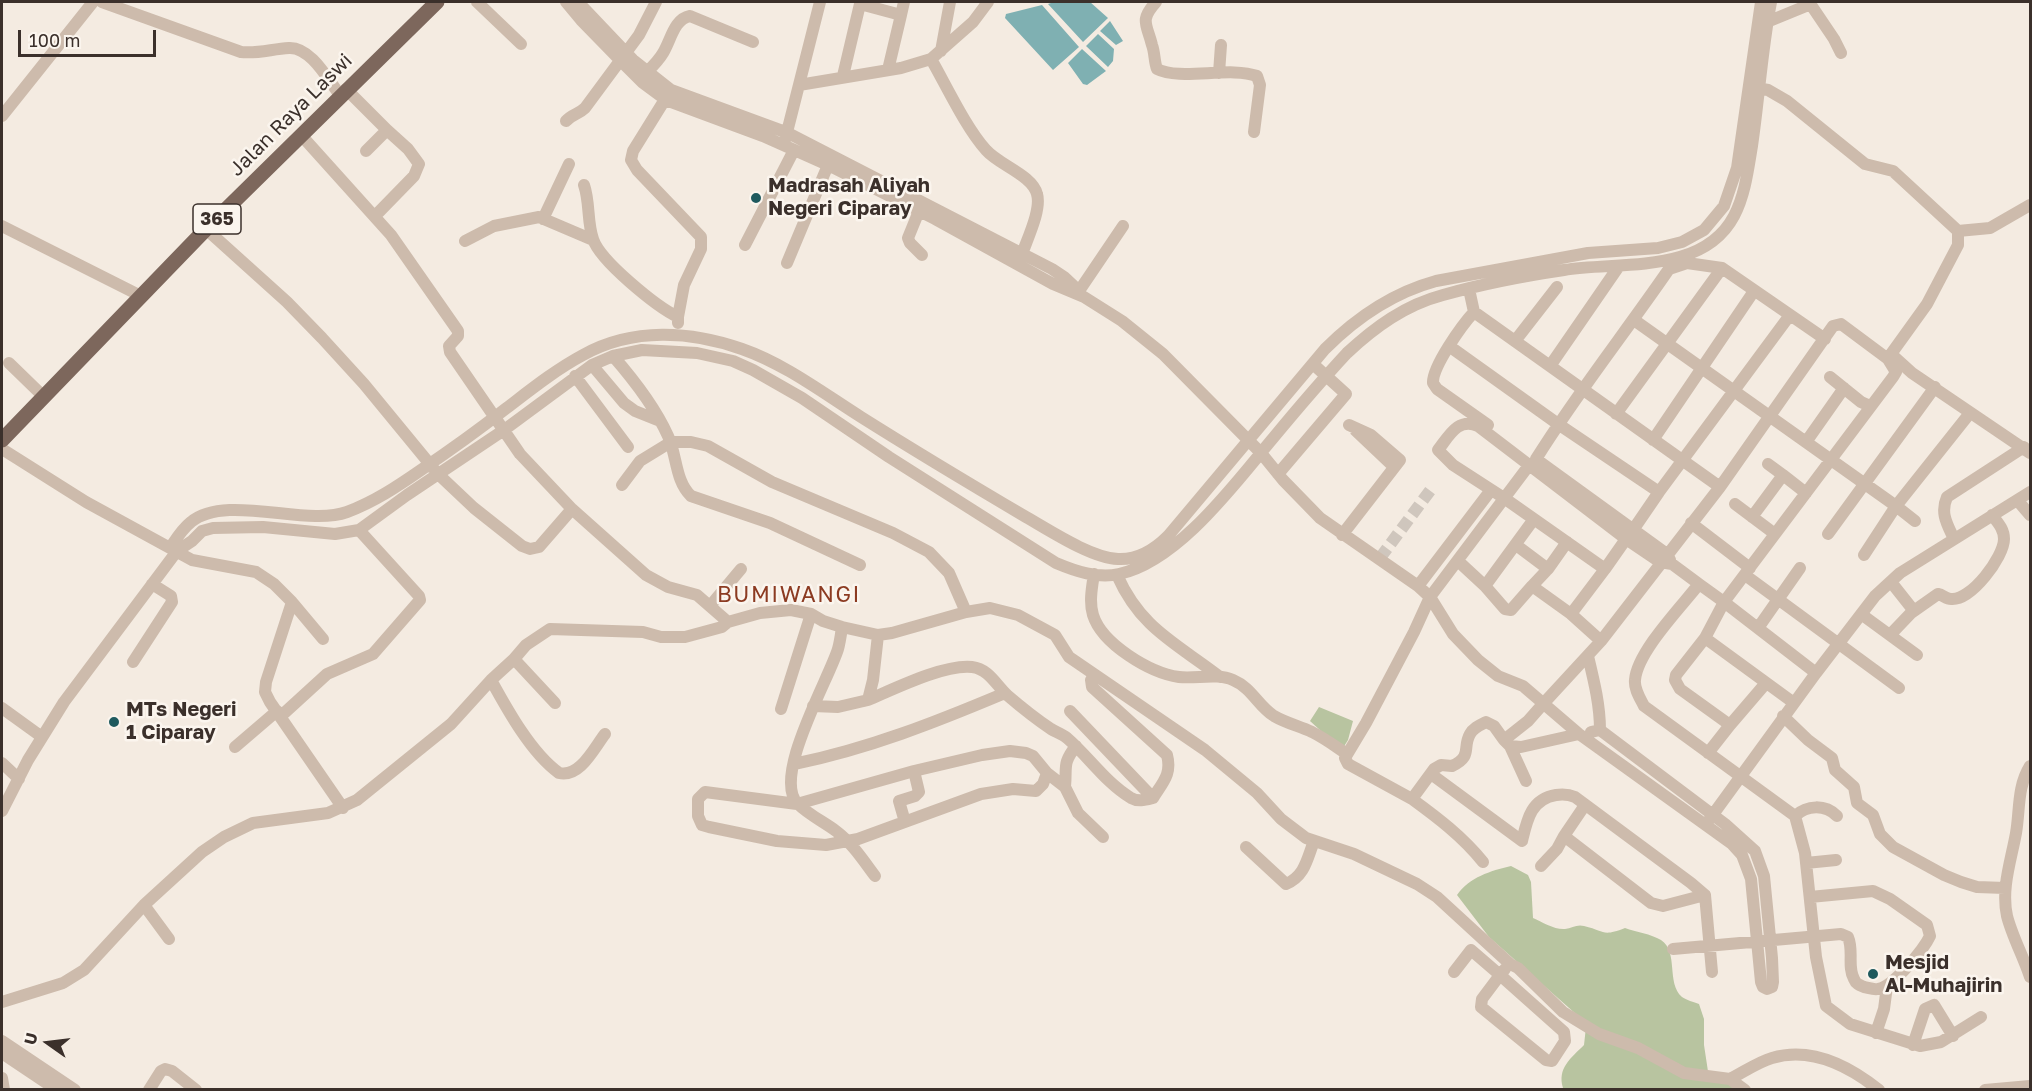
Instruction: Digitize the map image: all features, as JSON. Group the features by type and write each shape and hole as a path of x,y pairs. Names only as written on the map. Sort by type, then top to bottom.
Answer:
{"main road":[{"name":"Jalan Raya Laswi","path":"2,440 206,229 437,2"}],"street":[{"path":"2,116 93,2"},
{"path":"102,2 241,52 254,53 291,48 298,49 313,60 343,92 408,149 419,164 414,176 375,216"},
{"path":"477,2 521,44"},
{"path":"566,2 581,20 623,57 647,72 668,95"},
{"path":"578,2 644,83 668,95 788,143 961,227 1021,259 1061,274 1080,294 1142,335 1254,447 1320,518 1419,586 1430,597 1453,634 1478,660 1498,676 1523,686 1580,734 1709,820 1739,835 1755,851 1764,876 1772,987 1767,989 1761,982 1751,879 1742,855 1709,820 1599,730 1597,696 1588,656"},
{"path":"566,121 571,115 582,112 639,35 656,2"},
{"path":"888,70 904,2"},
{"path":"950,2 936,55 984,148 998,161 1029,180 1035,188 1038,203 1021,259"},
{"path":"799,85 888,70 936,55 980,15 988,2"},
{"path":"1156,2 1148,11 1145,24 1157,69 1168,73 1254,75 1259,79 1260,95 1254,132"},
{"path":"500,423 531,389 584,354 630,338 676,342 697,353 774,373 824,393 894,448 987,506 1004,529 1056,562 1094,574 1117,575 1144,565 1178,542 1233,486 1254,447 1319,370 1404,310 1442,295 1566,269 1619,266 1675,258 1694,253 1721,235 1734,215 1749,167 1761,2"},
{"path":"774,373 816,406 894,448 987,506 1017,512 1071,542 1101,555 1119,560 1137,557 1152,550 1168,536 1221,475 1254,447 1319,370 1341,332 1374,308 1413,287 1588,253 1658,248 1682,242 1704,230 1724,206 1734,176 1771,2"},
{"path":"745,245 788,143 817,3"},
{"path":"843,76 860,3 901,15"},
{"path":"1767,22 1810,3 1841,53"},
{"path":"647,72 662,56 679,21 684,17 690,16 753,42"},
{"path":"1219,73 1221,45"},
{"path":"1754,87 1787,101 1865,164 1893,171 1958,231 1958,245 1927,304 1890,357"},
{"path":"668,95 633,151 631,160 637,170 701,237 701,249 684,285 676,342"},
{"path":"366,151 387,130"},
{"path":"301,135 375,216 410,260 458,331 458,336 449,346 450,352 539,475 572,509 646,575 668,587 697,596 728,622"},
{"path":"788,143 919,211 961,227"},
{"path":"543,219 569,164"},
{"path":"787,263 828,165"},
{"path":"584,185 593,240 608,260 650,299 678,317"},
{"path":"1958,231 1990,228 2031,205"},
{"path":"919,211 908,238 922,255"},
{"path":"465,241 494,226 539,218 593,240"},
{"path":"2,226 141,296"},
{"path":"1080,294 1123,226"},
{"path":"206,229 287,302 322,338 364,384 434,470 486,518 527,549 535,549 572,509"},
{"path":"1483,862 1449,827 1412,799 1348,764 1345,760 1414,632 1430,597 1533,462 1581,389 1634,320 1669,269 1687,263 1722,268 1825,339"},
{"path":"1550,366 1619,266"},
{"path":"1616,414 1722,268"},
{"path":"1515,341 1557,286"},
{"path":"1469,289 1474,312 1720,487"},
{"path":"1653,440 1754,291"},
{"path":"1474,312 1449,346 1432,378 1434,386 1816,673"},
{"path":"1570,614 1605,570 1659,492 1790,315"},
{"path":"1634,320 1915,521"},
{"path":"1507,743 1588,656 1667,560 1691,523 1720,487 1833,326 1841,324 2027,450 1947,497 1943,506 1943,514 1954,539"},
{"path":"173,550 192,541 202,531 213,528 263,527 335,534 359,530 434,470 500,423 592,365 613,356 676,342"},
{"path":"1449,346 1557,424 1659,492"},
{"path":"613,356 638,387 660,421 671,442 682,486 691,496 770,523 860,565"},
{"path":"1730,725 1680,689 1675,680 1676,675 1705,638 1724,602 1896,372 1890,357"},
{"path":"9,363 44,397"},
{"path":"592,365 624,403 635,411 660,421"},
{"path":"1278,474 1346,394 1319,370"},
{"path":"575,376 628,447"},
{"path":"1830,377 1870,406"},
{"path":"1828,534 1935,387"},
{"path":"1806,442 1844,388"},
{"path":"816,406 824,393"},
{"path":"1864,555 1896,506 1970,413"},
{"path":"1533,462 1478,426 1466,423 1460,425 1438,450 1453,465 1504,498 1605,570"},
{"path":"622,485 640,461 671,442 691,442 708,446 772,482 912,541 928,552 949,573 966,612"},
{"path":"2,449 55,484 197,562 256,572 274,584 323,639"},
{"path":"1768,464 1806,493"},
{"path":"1342,535 1394,467"},
{"path":"2,811 42,737 64,702 152,584 187,526 203,515 240,510 320,516 338,515 434,470"},
{"path":"1752,517 1783,475"},
{"path":"1419,586 1491,490"},
{"path":"1709,820 1783,716 1875,596 1900,573 2031,492"},
{"path":"2018,501 2031,515"},
{"path":"1735,504 1775,534"},
{"path":"1004,529 1017,512"},
{"path":"1890,635 1914,611 1938,594 1950,599 1960,597 1979,585 1993,566 2005,542 2003,529 1992,515"},
{"path":"1485,586 1534,519"},
{"path":"1691,523 1778,600 1899,688"},
{"path":"235,747 327,674 373,654 420,600 419,596 359,530"},
{"path":"1432,570 1455,565 1485,586 1508,610 1516,605 1567,542"},
{"path":"1516,545 1548,568"},
{"path":"1758,628 1800,568"},
{"path":"710,606 741,569"},
{"path":"1094,574 1091,600 1094,616 1103,631 1138,662 1166,674 1228,678 1250,690 1272,714 1314,733 1347,754"},
{"path":"1117,575 1129,599 1149,623 1173,644 1220,677"},
{"path":"1891,582 1914,611"},
{"path":"134,662 172,602 171,596 152,584"},
{"path":"1699,584 1648,649 1637,668 1634,683 1644,706 1795,816 1803,840 1813,936 1826,1006 1850,1024 1920,1046 1941,1042 1981,1017"},
{"path":"1532,586 1601,641"},
{"path":"292,602 265,686 267,697 343,808"},
{"path":"2,1002 63,983 84,970 144,905 202,852 240,828 253,823 309,816 343,808 357,800 451,724 526,645 550,628 643,632 661,637 685,637 760,613 790,609 811,614 823,621 842,627 878,635 990,608 1009,612 1055,635 1069,657 1205,750 1257,793 1281,819 1306,838 1354,854 1417,884 1437,897 1510,964 1518,968 1563,1012 1599,1034 1638,1048 1684,1073 1730,1079 1745,1089"},
{"path":"781,709 811,614"},
{"path":"1861,614 1917,655"},
{"path":"842,627 838,649 813,706 794,764 792,785 797,804 848,842 875,876"},
{"path":"868,700 873,680 878,635"},
{"path":"1705,638 1794,703"},
{"path":"514,659 555,703"},
{"path":"813,706 838,707 868,700 937,673 974,667 984,670 1005,693 1052,729 1064,735 1100,772 1131,798 1140,801 1153,798 1167,777 1170,766 1167,755 1092,687 1090,680 1094,675"},
{"path":"491,680 512,718 559,773 575,771 605,734"},
{"path":"1708,753 1766,683"},
{"path":"794,764 840,754 883,741 1005,693"},
{"path":"2,708 42,737"},
{"path":"1070,711 1153,798"},
{"path":"1783,716 1808,740 1832,758 1834,770 1854,787 1857,803 1874,815 1880,834 1893,847 1961,882 1977,887 2005,888"},
{"path":"1412,799 1441,765 1457,764 1467,751 1470,733 1486,722 1494,726 1507,743 1526,781"},
{"path":"1507,743 1521,747 1599,730"},
{"path":"1065,788 1065,765 1067,758 1076,747"},
{"path":"1047,773 1043,784 1036,791 1013,789 981,794 848,842 826,845 779,842 702,825 697,811 698,799 705,792 797,804 915,771 982,755 1010,751 1033,756 1047,773 1065,788 1078,813 1103,837"},
{"path":"2,763 19,779"},
{"path":"2031,766 2025,774 2018,801 2016,834 2005,888 2007,917 2031,977"},
{"path":"904,822 899,801 918,795 915,771"},
{"path":"1431,774 1522,841 1529,815 1543,798 1568,794 1585,805 1705,895 1712,972"},
{"path":"1541,866 1557,849 1585,805"},
{"path":"1795,816 1801,811 1817,808 1830,810 1837,816"},
{"path":"1564,836 1651,903 1663,906 1705,895"},
{"path":"1246,847 1286,884 1295,880 1302,873 1314,840"},
{"path":"1806,863 1836,860"},
{"path":"1673,949 1841,934 1848,937 1851,946 1851,970 1855,981 1858,985 1875,990 1887,986 1912,961 1929,939 1930,932 1927,925 1890,899 1873,891 1810,897"},
{"path":"144,905 169,939"},
{"path":"1454,972 1472,950 1500,975 1564,1032 1565,1041 1552,1060 1546,1060 1481,1006 1482,999 1500,975 1510,964"},
{"path":"1876,1033 1884,1009 1887,986"},
{"path":"1913,1045 1924,1009 1934,1005 1953,1036"},
{"path":"2,1041 75,1089"},
{"path":"2,1053 57,1089"},
{"path":"1730,1079 1772,1058 1797,1055 1821,1057 1845,1065 1879,1089"},
{"path":"149,1089 161,1071 165,1069 172,1071 196,1089"},
{"path":"2,1078 4,1089"},
{"path":"1985,1089 2031,1086"}],"green space":[{"path":"1319,707 1353,721 1348,740 1343,748 1310,721"},
{"path":"1511,866 1528,875 1531,882 1533,918 1561,929 1581,926 1607,933 1625,928 1661,940 1670,952 1677,991 1682,997 1699,1004 1704,1019 1704,1045 1709,1078 1745,1089 1563,1088 1564,1069 1584,1045 1586,1027 1577,1015 1489,937 1457,895 1474,879"}],"water":[{"path":"1090,2 1108,18 1083,42 1048,4"},
{"path":"1042,5 1079,47 1053,70 1005,18 1006,14"},
{"path":"1110,21 1123,41 1116,45 1100,31"},
{"path":"1098,34 1114,49 1113,61 1108,67 1086,46"},
{"path":"1082,49 1106,71 1087,85 1083,84 1068,63"}],"tunnel":[{"path":"1380,558 1432,488"}],"place":[{"name":"Madrasah Aliyah Negeri Ciparay","path":"756,198"},
{"name":"MTs Negeri 1 Ciparay","path":"114,722"},
{"name":"Mesjid Al-Muhajirin","path":"1873,974"}],"district":[{"name":"BUMIWANGI","path":"789,595"}]}
